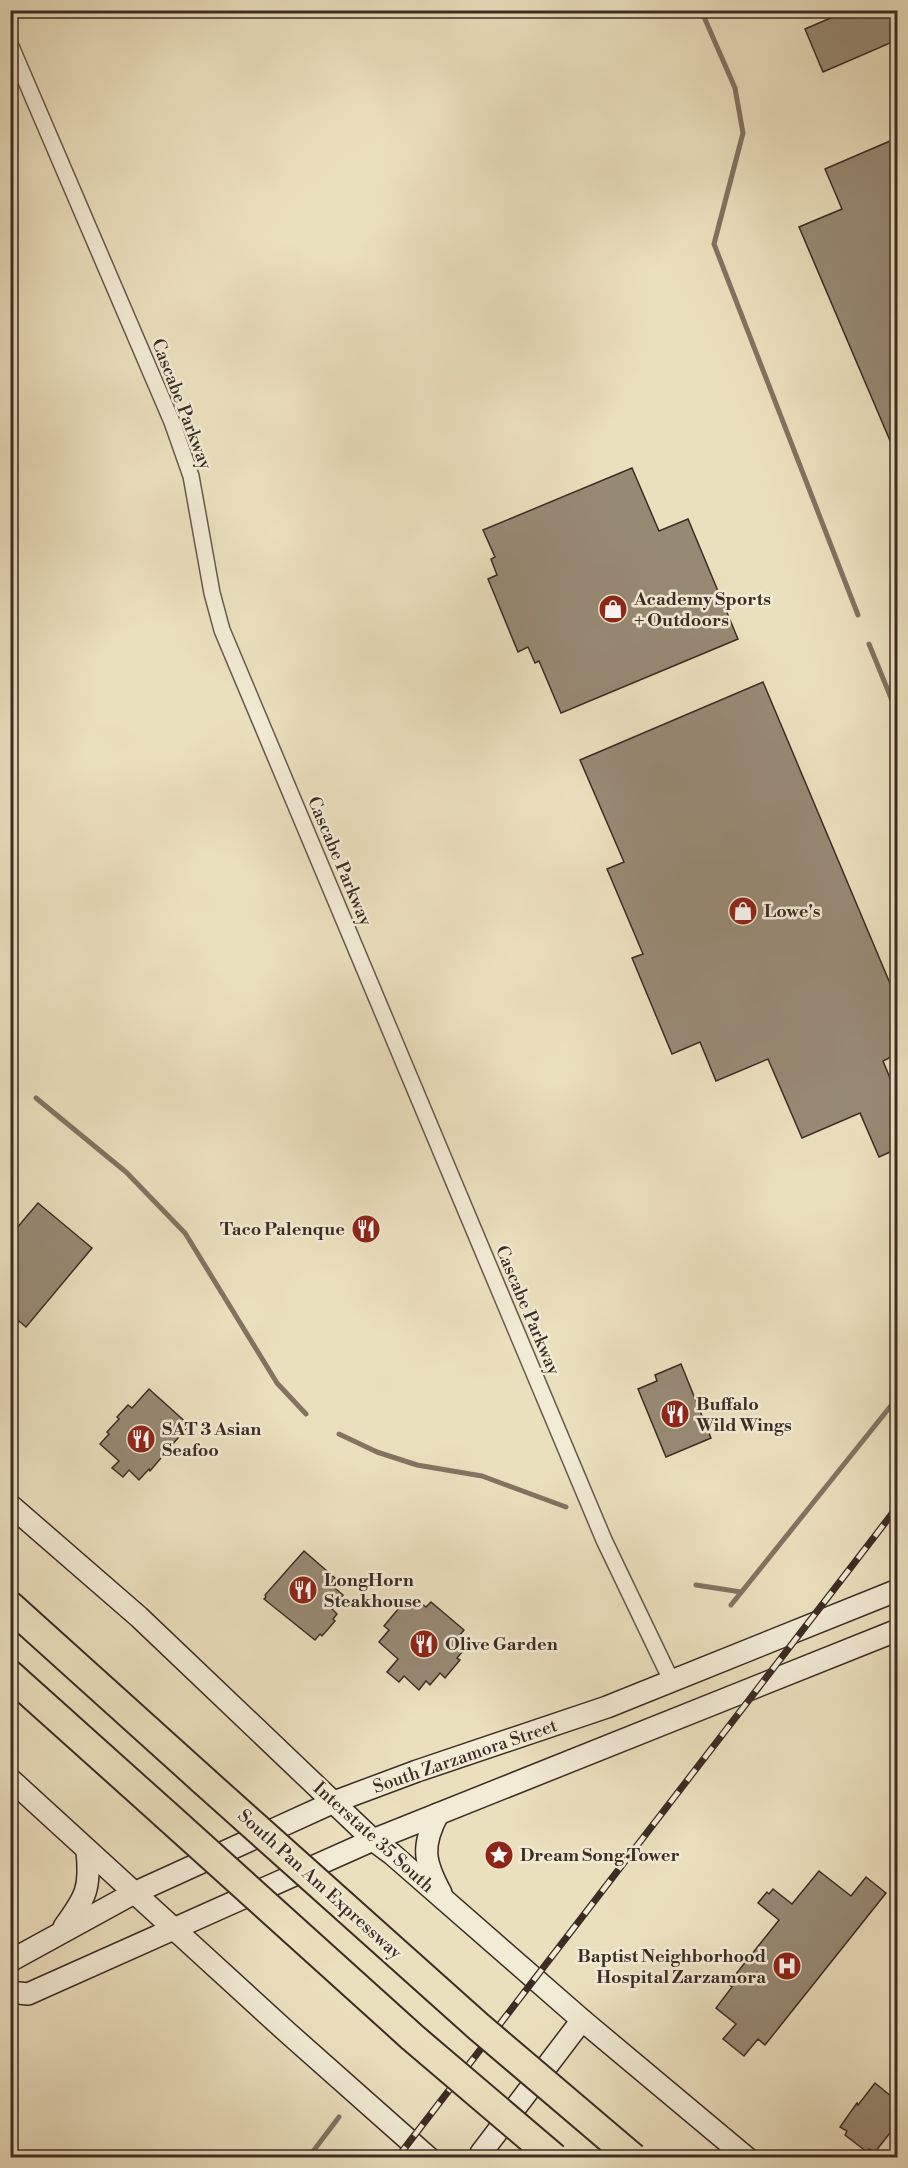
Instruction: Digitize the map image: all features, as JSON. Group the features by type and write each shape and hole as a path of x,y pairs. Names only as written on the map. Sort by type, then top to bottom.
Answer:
{"highway":[{"name":"South Pan Am Expressway","path":"10,1606 478,2027 633,2157"},
{"path":"10,1675 421,2045 554,2157"}],"main road":[{"name":"Interstate 35 South","path":"10,1505 139,1617 373,1840 582,2020 747,2157"},
{"name":"South Zarzamora Street","path":"10,1961 134,1893 334,1802 607,1707 897,1590"},
{"path":"10,1992 28,1994 373,1840 897,1630"},
{"path":"10,1779 305,2049 429,2157"},
{"path":"438,1814 427,1834 426,1853 432,1877 448,1904"},
{"path":"60,1932 83,1901 90,1875 87,1851"},
{"path":"480,2157 582,2020"},
{"path":"719,2134 729,2157"}],"street":[{"name":"Cascabe Parkway","path":"10,44 172,422 190,476 212,593 222,630 604,1540 672,1682"}],"building":[{"path":"838,10 897,10 897,40 823,72 805,29 840,14"},
{"path":"897,138 897,457 799,227 842,209 825,169"},
{"name":"Academy Sports + Outdoors","path":"632,468 659,531 688,519 738,639 561,713 539,661 535,663 528,647 518,652 488,579 497,575 491,559 495,557 483,530"},
{"name":"Lowe's","path":"763,682 897,1000 897,1054 883,1061 897,1095 897,1149 879,1157 860,1113 802,1138 768,1059 716,1081 700,1042 672,1054 632,958 643,954 607,869 624,862 580,760"},
{"path":"38,1203 92,1248 26,1327 19,1321 10,1331 10,1236"},
{"name":"Buffalo Wild Wings","path":"681,1364 711,1438 666,1457 638,1389 657,1381 655,1375"},
{"name":"SAT 3 Asian Seafoo","path":"149,1389 189,1425 150,1471 149,1469 139,1480 129,1470 123,1477 112,1468 119,1461 100,1444 119,1419 117,1417 128,1405 132,1408"},
{"name":"LongHorn Steakhouse","path":"304,1551 335,1578 330,1584 343,1595 332,1609 337,1614 333,1619 335,1621 322,1636 320,1634 315,1640 264,1599"},
{"name":"Olive Garden","path":"417,1600 426,1607 431,1602 464,1630 459,1636 468,1645 457,1658 460,1660 445,1678 440,1673 430,1685 426,1681 419,1690 404,1676 399,1682 387,1672 398,1659 379,1642 389,1630 384,1626 404,1602 410,1608"},
{"path":"819,1871 851,1896 866,1877 886,1893 765,2045 758,2039 744,2056 723,2039 736,2024 716,2008 732,1987 728,1984 779,1920 758,1903 767,1892 769,1894 773,1889 792,1904"},
{"path":"875,2083 897,2101 897,2124 875,2152 869,2149 867,2152 845,2135 847,2131 840,2127"}],"waterway":[{"path":"701,10 735,88 743,133 714,244 858,615"},
{"path":"869,644 898,715"},
{"path":"36,1098 126,1172 185,1233 277,1383 306,1414"},
{"path":"731,1605 898,1397"},
{"path":"339,1434 377,1452 417,1465 482,1476 566,1507"},
{"path":"696,1585 741,1592"},
{"path":"308,2158 339,2117"}],"railway":[{"path":"397,2158 898,1506"}],"place":[{"name":"Academy Sports + Outdoors","path":"613,609"},
{"name":"Lowe's","path":"743,911"},
{"name":"Taco Palenque","path":"366,1229"},
{"name":"Buffalo Wild Wings","path":"675,1414"},
{"name":"SAT 3 Asian Seafoo","path":"141,1439"},
{"name":"LongHorn Steakhouse","path":"303,1590"},
{"name":"Olive Garden","path":"424,1644"},
{"name":"Dream Song Tower","path":"499,1855"},
{"name":"Baptist Neighborhood Hospital Zarzamora","path":"787,1966"}]}
